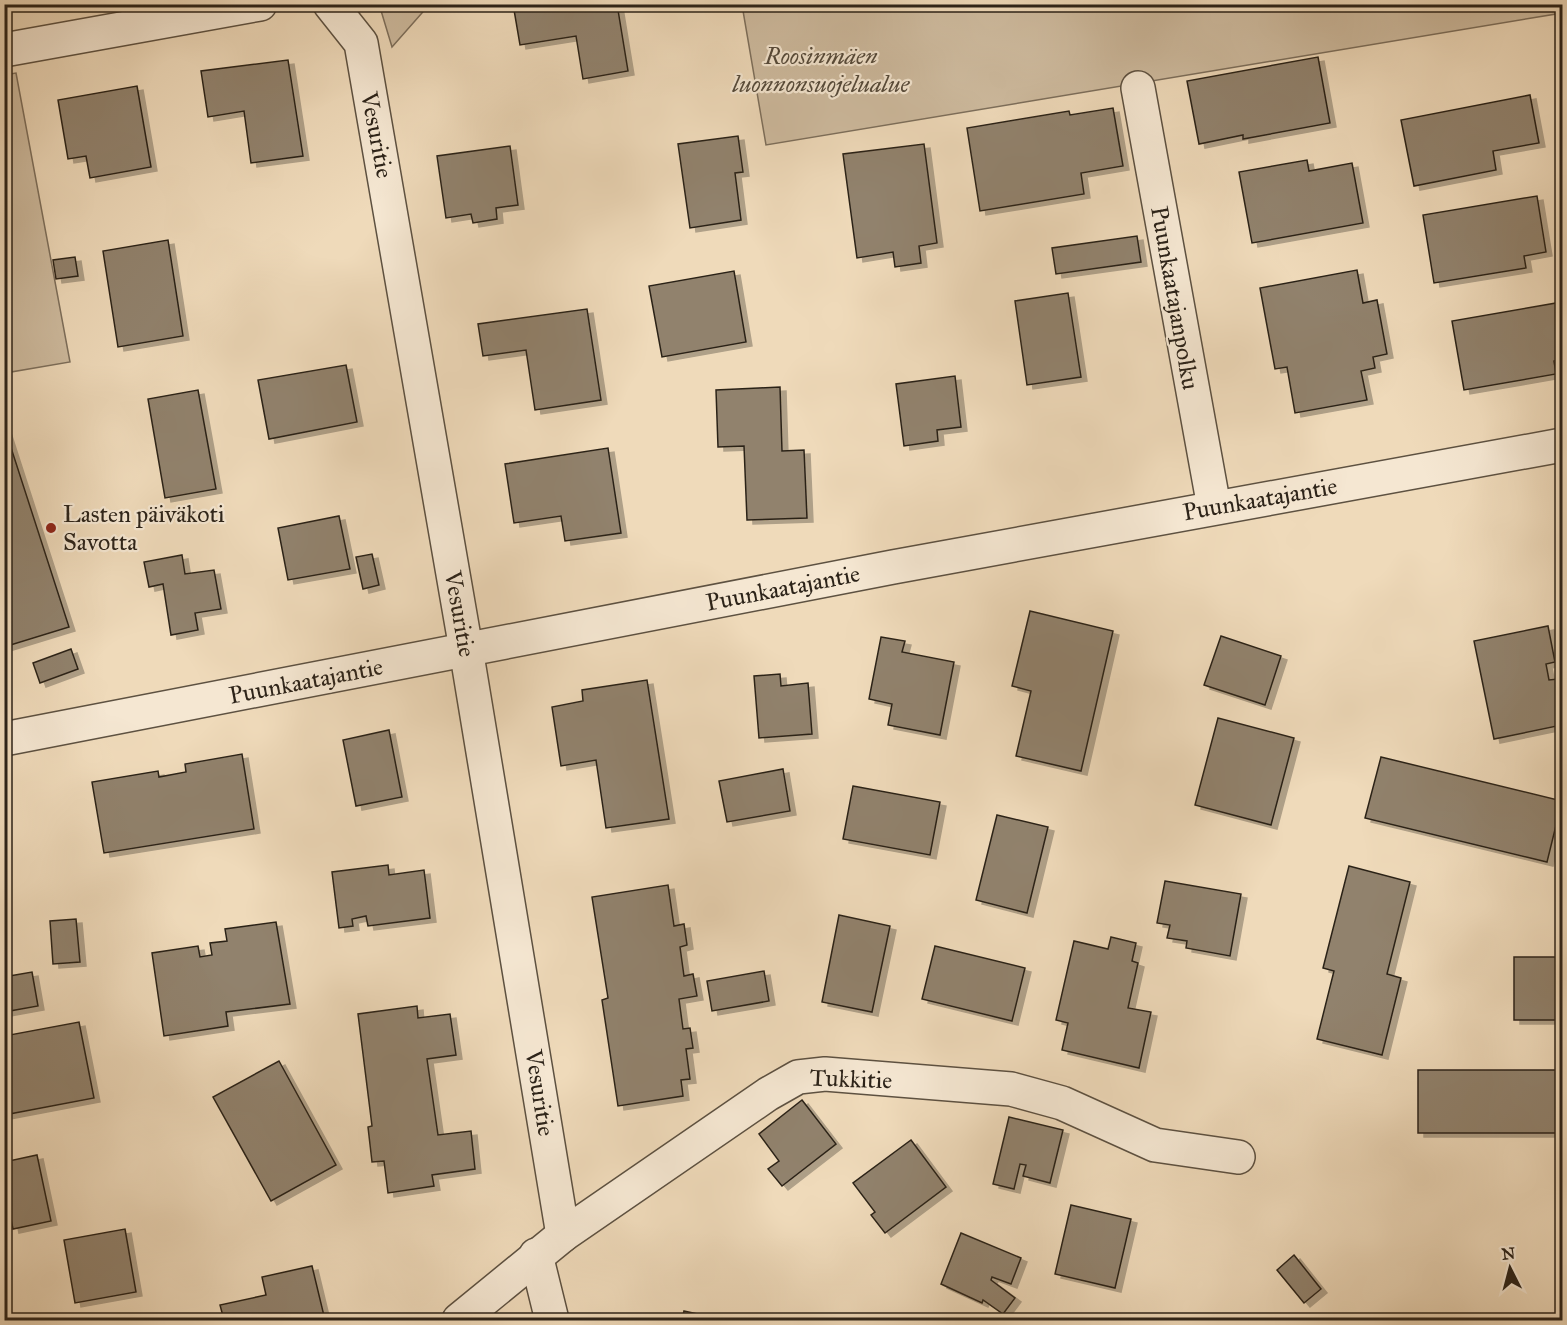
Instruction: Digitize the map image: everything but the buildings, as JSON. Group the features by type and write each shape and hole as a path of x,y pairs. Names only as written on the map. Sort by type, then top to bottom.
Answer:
{"street":[{"path":"4,50 260,4"},
{"name":"Vesuritie","path":"330,4 361,43 466,649 563,1235"},
{"name":"Puunkaatajanpolku","path":"1138,88 1214,507"},
{"name":"Puunkaatajantie","path":"4,739 1214,507 1563,445"},
{"name":"Tukkitie","path":"459,1320 563,1235 768,1094 798,1077 825,1074 1011,1089 1062,1103 1155,1144 1238,1157"},
{"path":"536,1255 552,1320"}],"green space":[{"path":"379,4 429,4 429,5 392,47"},
{"name":"Roosinmäen luonnonsuojelualue","path":"1562,4 1562,13 766,145 742,5"},
{"path":"16,73 70,362 5,373 4,75"}],"place":[{"name":"Lasten päiväkoti Savotta","path":"51,528"}]}
